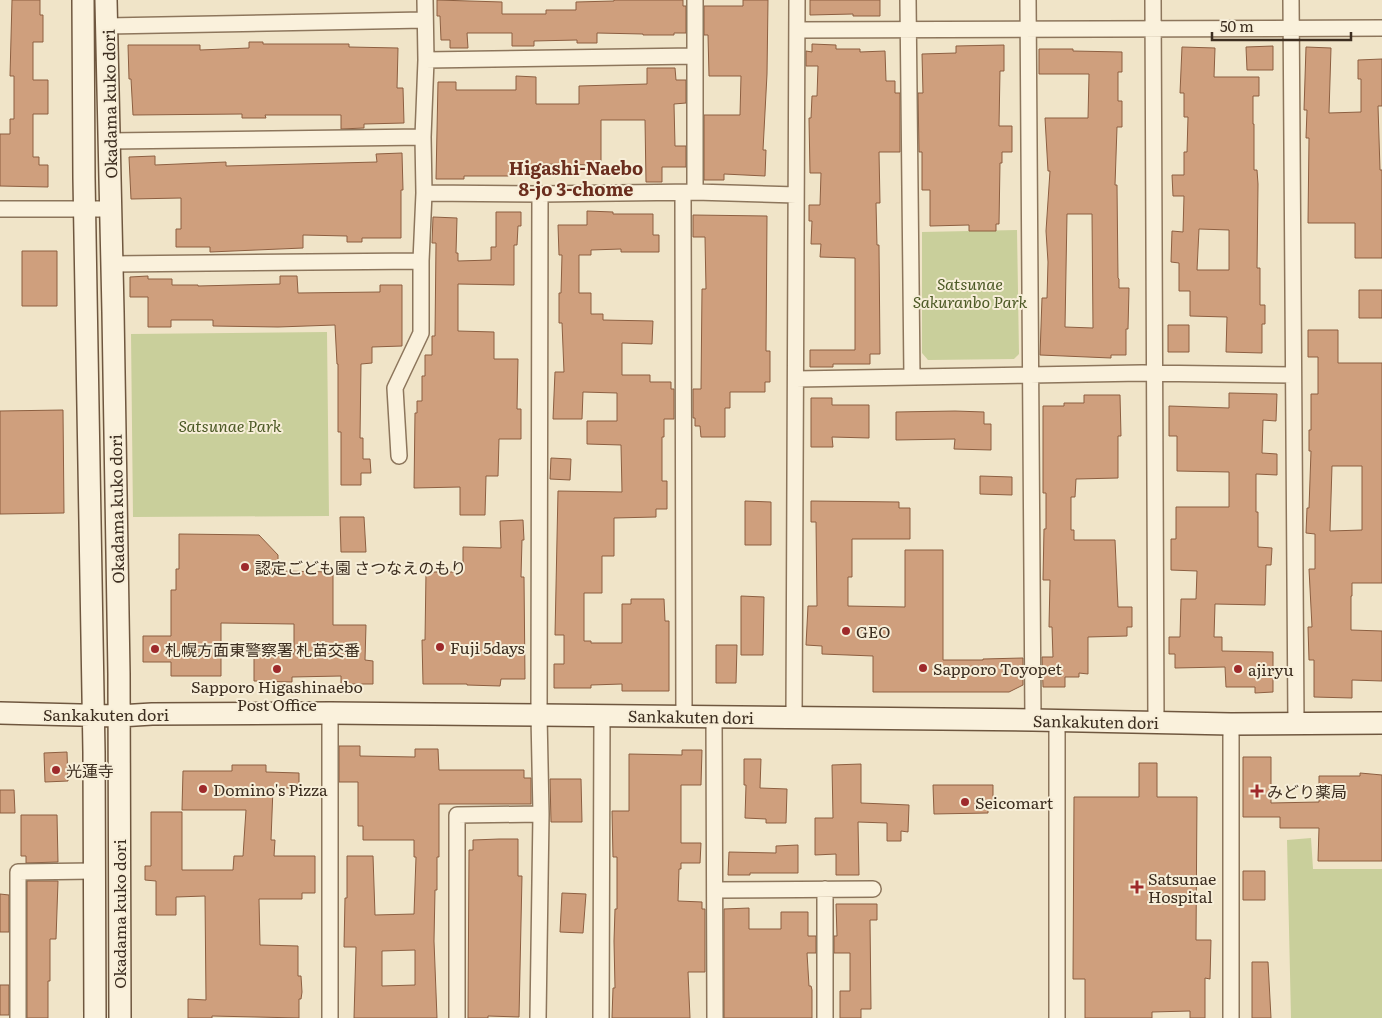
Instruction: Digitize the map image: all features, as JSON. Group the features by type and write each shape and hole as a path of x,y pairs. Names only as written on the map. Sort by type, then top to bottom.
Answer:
{"main road":[{"name":"Okadama kuko dori","path":"83,0 93,715 95,1018"},
{"name":"Okadama kuko dori","path":"106,0 119,716 120,1018"},
{"name":"Sankakuten dori","path":"0,713 119,716 152,714 330,713 1057,720 1231,724 1382,723"}],"street":[{"path":"399,456 396,388 421,333 420,261 424,193 423,137 426,60 424,0"},
{"path":"684,717 689,193 695,56 694,0"},
{"path":"794,718 797,0"},
{"path":"908,0 912,377"},
{"path":"1028,0 1032,720"},
{"path":"1153,0 1156,722"},
{"path":"1291,0 1296,723"},
{"path":"107,26 424,20"},
{"path":"797,30 1382,28"},
{"path":"426,60 695,56"},
{"path":"109,141 423,137"},
{"path":"424,193 796,195"},
{"path":"538,1018 541,814 538,715 540,194"},
{"path":"0,209 111,209"},
{"path":"112,264 420,261"},
{"path":"796,379 1154,373 1293,375"},
{"path":"330,713 330,1018"},
{"path":"601,1018 602,715"},
{"path":"714,716 715,1018"},
{"path":"1057,720 1057,1018"},
{"path":"1231,724 1231,1018"},
{"path":"457,1018 457,815 541,814"},
{"path":"18,1018 18,872 94,871"},
{"path":"715,890 873,889"},
{"path":"824,1018 825,890"}],"green space":[{"name":"Satsunae Sakuranbo Park","path":"1017,230 1019,354 1014,359 928,360 922,353 922,232"},
{"name":"Satsunae Park","path":"327,332 329,516 133,517 131,334"},
{"path":"1311,838 1313,869 1382,869 1382,1018 1291,1018 1287,840"}],"building":[{"path":"12,0 40,0 40,15 43,15 43,42 33,42 33,80 48,80 48,114 33,114 33,157 39,157 39,165 48,165 48,187 0,186 0,134 10,134 10,119 14,119 14,76 10,76"},
{"path":"437,0 502,2 502,14 546,14 546,10 576,10 576,2 683,0 683,6 686,6 686,33 643,35 597,33 597,43 577,43 577,40 534,41 534,46 512,46 512,33 467,33 468,48 450,48 450,40 441,40 440,16 437,16"},
{"path":"743,0 768,0 763,150 766,150 765,176 724,174 724,180 704,180 704,115 740,115 741,76 709,76 708,35 704,35 704,6 743,6"},
{"path":"810,0 880,0 880,16 853,16 853,14 810,15"},
{"path":"249,42 263,42 263,44 349,44 349,47 398,48 397,88 403,88 404,123 364,124 364,128 341,129 341,115 265,115 266,118 242,118 242,114 133,115 128,45 200,45 200,50 249,48"},
{"path":"812,44 836,45 836,49 860,49 860,52 885,51 886,81 895,81 895,93 900,93 900,152 879,152 880,203 876,203 877,245 879,245 880,354 870,354 870,364 833,364 833,367 810,367 810,350 855,350 855,258 820,257 821,244 811,244 812,221 809,221 809,205 820,205 821,173 810,173 809,118 811,118 812,96 817,96 818,66 806,66 806,51 812,52"},
{"path":"1004,45 1004,71 1000,71 999,126 1012,126 1012,152 1002,152 1002,163 1000,163 999,224 996,224 996,231 969,231 969,225 930,226 930,190 922,190 922,152 919,152 918,93 923,93 922,54 956,53 956,46"},
{"path":"1273,46 1273,70 1247,70 1246,47"},
{"path":"1182,47 1215,48 1214,77 1259,77 1259,96 1253,96 1253,124 1254,170 1257,170 1258,184 1257,268 1260,268 1260,305 1265,305 1265,324 1262,324 1262,353 1226,352 1227,317 1190,316 1190,291 1179,291 1179,263 1171,262 1172,231 1183,232 1184,196 1173,196 1172,175 1184,175 1184,152 1187,152 1188,117 1184,117 1184,93 1180,93","holes":["1199,229 1229,230 1229,270 1197,270"]},
{"path":"1306,47 1331,48 1329,113 1361,112 1361,79 1358,79 1358,60 1382,59 1382,106 1378,106 1380,170 1382,170 1382,258 1355,258 1355,223 1308,223 1309,138 1306,138 1307,110 1304,110"},
{"path":"1039,49 1122,52 1122,72 1118,72 1118,101 1122,101 1122,127 1117,127 1115,185 1117,185 1119,288 1129,288 1126,355 1111,355 1111,358 1040,355 1042,298 1047,298 1048,262 1046,231 1050,171 1048,171 1045,118 1088,118 1089,74 1039,74","holes":["1067,214 1092,214 1093,328 1065,327"]},
{"path":"647,68 675,68 676,80 686,80 686,103 674,104 675,146 686,146 686,167 662,167 662,182 646,182 645,120 601,120 601,165 541,164 541,172 527,171 527,176 464,176 464,179 436,179 438,82 456,82 456,90 516,90 516,76 536,77 536,104 579,104 579,86 647,84"},
{"path":"402,153 401,238 362,238 362,242 347,242 347,236 303,235 303,248 210,252 210,247 176,247 176,229 181,229 181,198 131,199 129,157 155,156 155,165 226,162 226,166 377,162 376,154"},
{"path":"587,211 613,212 613,214 653,214 653,235 659,235 659,252 621,252 621,249 591,250 591,255 579,255 579,293 591,293 591,314 603,314 603,320 653,321 652,344 622,343 622,375 650,375 650,382 671,382 671,389 674,389 674,419 664,419 664,437 662,437 662,481 667,481 667,509 656,509 656,517 614,518 614,556 602,556 602,593 584,593 584,641 591,641 591,643 622,643 622,604 631,604 631,599 664,599 665,621 669,621 669,691 622,691 622,684 591,685 591,688 554,688 554,664 564,664 564,635 555,635 558,491 622,492 621,445 587,444 587,421 617,421 617,393 583,392 582,419 553,419 555,372 564,372 562,323 559,323 562,255 559,255 558,225 587,225"},
{"path":"496,212 521,212 521,226 518,226 517,245 514,245 514,285 458,284 458,331 494,332 494,359 518,359 517,409 521,409 521,439 499,439 498,476 486,476 485,515 460,515 460,487 414,488 415,413 417,413 417,401 422,401 422,376 425,376 425,355 432,355 432,336 435,336 436,243 432,243 433,217 457,218 456,253 458,253 458,261 491,260 491,247 496,247"},
{"path":"693,215 767,216 766,351 770,351 770,382 765,382 765,392 730,392 730,408 725,408 725,437 701,437 700,426 695,426 695,418 693,418 693,389 701,389 702,289 706,289 705,237 693,237"},
{"path":"22,251 57,251 57,306 22,306"},
{"path":"148,276 148,279 172,279 172,285 198,286 280,284 280,276 297,276 298,293 380,292 380,285 402,285 402,346 372,347 372,363 361,364 360,438 363,438 363,459 370,459 371,473 361,473 361,485 341,485 341,432 338,432 338,364 335,325 278,327 213,326 213,320 171,320 171,327 148,327 148,297 130,297 130,277"},
{"path":"1359,290 1382,290 1382,318 1359,318"},
{"path":"1168,325 1189,325 1189,352 1168,352"},
{"path":"1308,330 1338,330 1338,363 1382,363 1382,583 1352,583 1351,630 1382,631 1382,681 1352,680 1352,698 1314,697 1314,660 1309,660 1308,627 1312,627 1309,569 1315,569 1315,534 1306,533 1311,451 1309,451 1309,430 1311,430 1311,394 1318,394 1318,357 1308,357","holes":["1332,466 1362,466 1362,530 1330,531"]},
{"path":"1229,393 1277,394 1276,421 1263,420 1262,453 1277,454 1277,475 1256,474 1258,547 1272,548 1271,565 1266,565 1265,605 1215,604 1214,637 1222,637 1222,651 1273,652 1273,692 1255,693 1255,687 1226,687 1225,667 1175,668 1175,654 1169,654 1169,637 1180,637 1181,599 1196,599 1197,571 1171,570 1171,539 1176,539 1176,507 1229,507 1229,472 1177,471 1177,436 1169,436 1169,406 1229,408"},
{"path":"1084,395 1120,395 1121,436 1118,436 1118,478 1076,479 1075,497 1071,497 1071,530 1074,530 1074,540 1115,540 1118,607 1132,607 1132,627 1127,627 1127,636 1088,637 1088,674 1079,673 1079,677 1065,677 1065,687 1043,687 1042,657 1053,657 1052,627 1049,627 1050,580 1043,580 1046,493 1043,493 1043,406 1064,406 1064,403 1084,403"},
{"path":"811,398 832,398 832,405 869,405 869,438 832,437 833,447 811,447"},
{"path":"63,410 64,513 0,514 0,411"},
{"path":"896,412 984,412 984,424 991,424 991,450 954,449 955,439 896,440"},
{"path":"551,458 571,459 570,480 550,479"},
{"path":"980,476 1012,477 1012,495 980,494"},
{"path":"745,501 771,502 771,545 745,545"},
{"path":"811,501 899,502 899,508 910,508 910,539 852,539 852,577 848,577 848,606 905,607 905,550 943,550 943,660 1023,658 1023,685 1009,692 873,692 873,656 822,654 822,646 806,645 808,606 817,606 816,522 811,522"},
{"path":"340,517 364,517 366,552 341,552"},
{"path":"523,520 524,540 522,540 521,577 524,577 525,679 501,679 500,686 423,684 422,640 425,640 426,572 463,572 463,547 501,548 500,521"},
{"path":"179,534 259,535 278,555 278,571 333,572 333,625 366,625 365,660 373,661 373,684 341,684 341,676 292,677 292,682 254,681 254,654 294,654 294,624 221,623 221,676 171,676 171,662 143,662 143,636 171,636 171,590 176,590 176,569 179,569"},
{"path":"741,596 764,597 763,655 741,655"},
{"path":"716,645 737,645 736,683 716,683"},
{"path":"339,746 360,746 360,756 415,757 415,749 438,749 439,770 524,770 524,778 531,778 531,804 439,804 439,857 437,857 437,890 435,890 434,941 437,1018 354,1018 356,947 344,947 347,856 373,856 375,915 414,914 416,857 414,857 414,840 363,840 363,826 358,826 358,782 339,782","holes":["415,950 415,985 382,986 382,951"]},
{"path":"682,750 702,750 701,785 681,785 681,843 701,843 700,863 681,863 681,869 679,869 678,901 702,902 702,909 705,909 705,972 688,972 690,1018 612,1018 613,988 615,988 614,941 615,909 617,909 617,857 613,857 612,811 629,811 629,754 682,755"},
{"path":"67,752 68,781 45,782 44,753"},
{"path":"1243,757 1271,757 1271,803 1319,802 1319,776 1360,776 1360,773 1382,775 1382,861 1318,861 1319,828 1280,828 1280,817 1243,817"},
{"path":"744,759 761,759 760,788 787,789 786,823 766,823 766,819 745,818 746,785 744,785"},
{"path":"1139,763 1157,763 1157,797 1197,797 1196,940 1211,940 1210,979 1205,978 1205,1018 1190,1018 1190,1011 1152,1012 1152,1018 1085,1018 1085,979 1073,979 1074,797 1139,797"},
{"path":"861,764 861,803 909,805 908,832 901,831 901,841 887,841 887,823 858,822 859,875 836,875 836,854 815,855 815,818 833,818 832,765"},
{"path":"232,765 266,765 266,772 299,773 299,788 273,788 271,840 275,840 274,856 315,856 315,893 302,893 302,899 259,899 260,945 298,946 298,976 301,976 302,992 301,999 299,999 299,1018 212,1016 212,1018 188,1018 188,999 206,1000 205,896 176,897 176,915 156,915 156,881 145,880 145,866 151,866 151,812 182,812 182,870 233,870 234,856 243,856 246,810 182,810 183,771 232,771"},
{"path":"550,779 581,779 582,822 551,822"},
{"path":"933,785 993,785 993,809 988,809 988,813 934,814"},
{"path":"0,790 14,790 15,813 0,813"},
{"path":"21,815 57,815 58,862 26,863 26,856 21,856"},
{"path":"518,839 518,876 522,876 519,1017 488,1016 488,1018 468,1018 469,850 473,850 473,840"},
{"path":"798,845 798,873 728,875 729,852 776,853 776,846"},
{"path":"1243,871 1265,871 1265,900 1243,900"},
{"path":"27,881 58,881 56,939 50,939 48,1018 27,1018"},
{"path":"562,893 586,894 583,933 560,932"},
{"path":"0,894 9,895 9,932 0,932"},
{"path":"836,904 877,904 877,920 870,920 871,1009 861,1009 861,1018 840,1018 840,991 850,991 850,953 834,953 834,936 837,936"},
{"path":"749,908 749,929 781,929 781,912 808,912 808,936 816,936 816,953 807,953 809,986 811,986 812,990 812,1018 724,1018 724,909"},
{"path":"1252,962 1268,962 1271,1018 1252,1018"},
{"path":"0,985 9,985 9,1015 0,1015"}],"place":[{"name":"認定ごども園 さつなえのもり","path":"245,567"},
{"name":"GEO","path":"846,631"},
{"name":"Fuji 5days","path":"440,647"},
{"name":"札幌方面東警察署 札苗交番","path":"155,649"},
{"name":"Sapporo Toyopet","path":"923,668"},
{"name":"Sapporo Higashinaebo Post Office","path":"277,669"},
{"name":"ajiryu","path":"1238,669"},
{"name":"光蓮寺","path":"56,770"},
{"name":"Domino's Pizza","path":"203,789"},
{"name":"みどり薬局","path":"1257,791"},
{"name":"Seicomart","path":"965,802"},
{"name":"Satsunae Hospital","path":"1137,887"}],"district":[{"name":"Higashi-Naebo 8-jo 3-chome","path":"576,177"}]}
